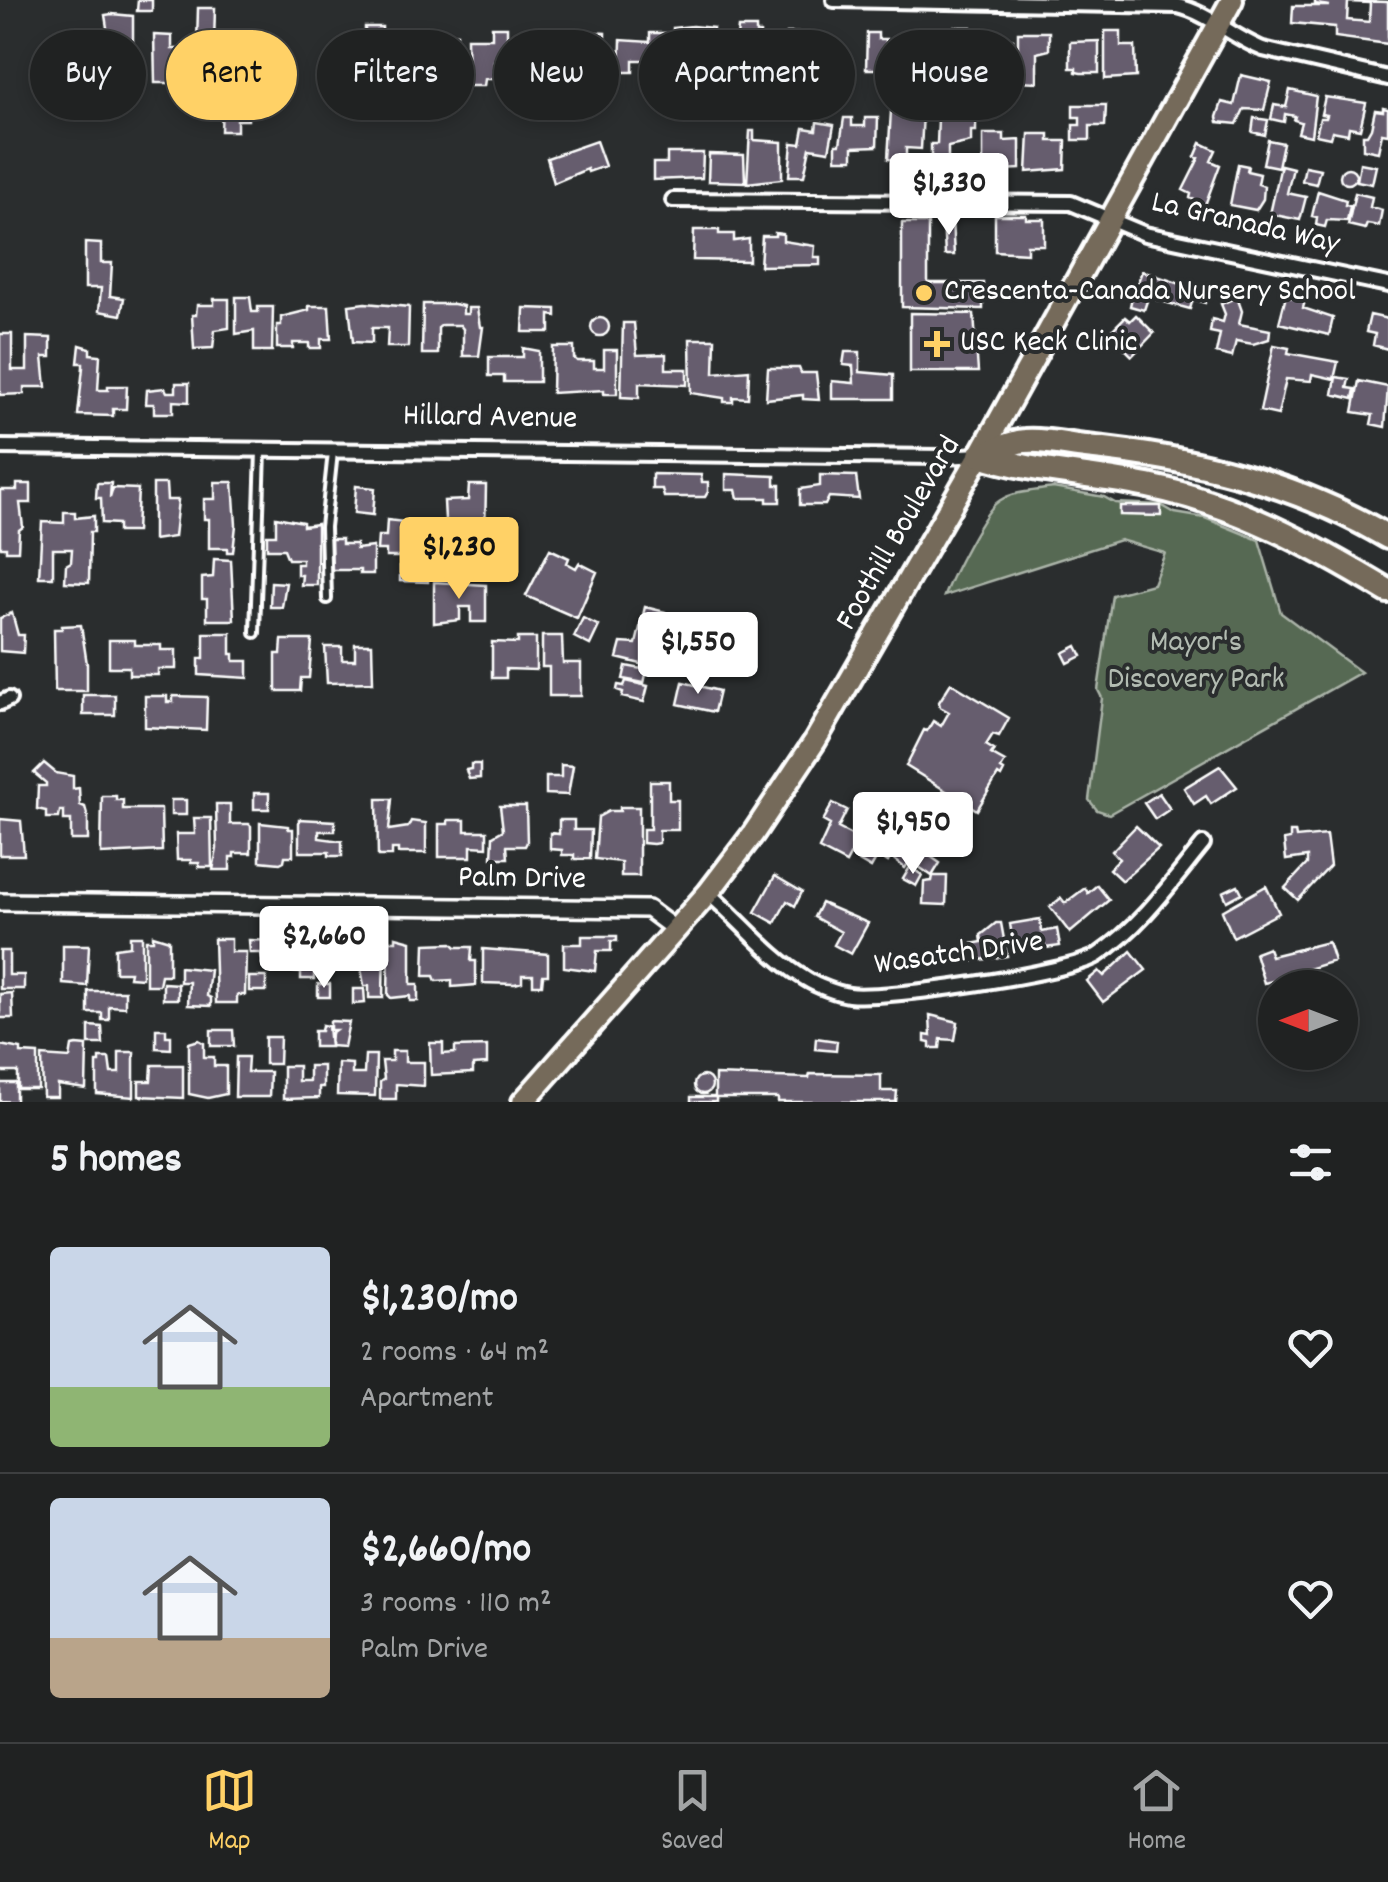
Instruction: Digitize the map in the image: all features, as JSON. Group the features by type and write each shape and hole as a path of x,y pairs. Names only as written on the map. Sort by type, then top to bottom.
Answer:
{"highway":[{"name":"Hillard Avenue","path":"980,455 1025,440 1153,454 1210,465 1292,491 1353,516 1388,537"},
{"name":"Hillard Avenue","path":"980,455 1013,466 1150,486 1211,502 1272,525 1388,591"}],"main road":[{"name":"Foothill Boulevard","path":"523,1102 708,893 815,741 980,455 1232,0"}],"street":[{"path":"834,0 1178,6 1263,49 1388,78"},
{"name":"La Granada Way","path":"673,200 1071,203 1145,234 1388,285"},
{"name":"Hillard Avenue","path":"0,447 980,455"},
{"name":"Wasatch Drive","path":"708,893 808,980 846,995 876,996 1075,966 1094,957 1143,916 1203,844"},
{"name":"Palm Drive","path":"0,902 648,908 676,930"}],"lane":[{"path":"255,633 261,450"},
{"path":"326,599 325,527 334,450"}],"green space":[{"name":"Mayor's Discovery Park","path":"1053,488 1104,497 1115,503 1161,505 1259,540 1281,613 1361,672 1109,814 1097,810 1089,800 1102,698 1098,690 1112,595 1153,584 1165,553 1120,540 944,596 968,545 999,501 1011,495"}],"building":[{"path":"138,0 152,0 152,11 137,11"},
{"path":"1315,0 1388,2 1388,44 1335,37 1335,27 1292,23 1293,6 1330,6 1315,4","holes":["1348,2 1370,3 1369,22 1347,20"]},
{"path":"198,8 215,8 214,30 197,30"},
{"path":"105,15 133,16 133,30 107,30"},
{"path":"692,26 713,30 673,30"},
{"path":"492,27 507,27 494,30 494,79 485,79 484,86 474,86 474,38 492,38"},
{"path":"1105,31 1121,31 1121,46 1135,46 1136,77 1105,79"},
{"path":"1024,32 1049,32 1049,50 1037,53 1037,82 1024,81"},
{"path":"867,33 875,33 875,69 866,69"},
{"path":"154,35 166,36 166,83 155,83"},
{"path":"621,40 639,41 639,60 633,60 633,72 620,72"},
{"path":"1099,41 1099,73 1081,73 1070,68 1070,42"},
{"path":"1241,75 1271,82 1264,110 1244,109 1237,124 1218,122 1222,102 1234,105"},
{"path":"1290,90 1316,96 1311,136 1298,133 1301,122 1294,120 1295,116 1285,114 1284,122 1271,119 1274,105 1286,107"},
{"path":"1325,97 1366,103 1360,129 1349,127 1348,134 1332,131 1330,138 1316,135 1320,118 1327,115 1321,114"},
{"path":"1073,105 1106,105 1105,126 1090,126 1090,140 1073,140 1073,125 1080,125 1080,117 1073,117"},
{"path":"1388,109 1388,134 1382,133 1378,152 1363,149 1363,135 1371,128 1375,110"},
{"path":"865,118 878,120 877,146 853,147 853,159 836,159 836,144 840,144 844,120 852,120 852,126 865,126"},
{"path":"1254,118 1268,120 1265,135 1252,132"},
{"path":"221,120 237,120 237,131 221,131"},
{"path":"890,120 923,120 921,149 906,148 906,160 888,159"},
{"path":"938,120 976,120 971,142 948,147 948,159 931,159 931,144 937,144"},
{"path":"817,122 834,125 829,151 810,148 804,176 789,176 792,143 801,144 804,128 816,130"},
{"path":"750,131 754,131 754,140 782,142 782,179 747,183"},
{"path":"983,134 1004,134 1004,141 1020,140 1020,169 983,171"},
{"path":"1029,134 1049,134 1049,141 1066,141 1065,169 1027,172"},
{"path":"1268,140 1283,143 1278,167 1263,164"},
{"path":"596,141 605,166 554,183 547,158"},
{"path":"1201,143 1216,150 1211,161 1220,165 1205,205 1183,190 1199,158 1195,157"},
{"path":"667,153 703,153 702,178 653,180 653,163 667,163"},
{"path":"709,154 744,155 745,182 708,181"},
{"path":"1360,163 1376,166 1372,184 1357,181"},
{"path":"1238,164 1260,174 1258,184 1264,186 1263,199 1256,210 1230,205"},
{"path":"1281,165 1293,168 1287,193 1306,197 1300,220 1270,214"},
{"path":"1305,166 1320,169 1316,184 1302,181"},
{"path":"1348,168 1356,176 1348,184 1340,176"},
{"path":"1318,191 1346,200 1345,205 1350,206 1347,221 1327,220 1325,227 1316,225 1317,217 1312,216"},
{"path":"1355,193 1372,197 1370,207 1382,210 1379,226 1367,224 1365,229 1348,225"},
{"path":"995,215 1044,219 1044,245 1027,245 1027,253 995,251"},
{"path":"943,220 952,220 954,255 945,255"},
{"name":"Crescenta-Canada Nursery School","path":"902,223 928,223 928,283 983,283 983,309 902,307"},
{"path":"694,230 734,234 734,241 749,239 749,261 693,260"},
{"path":"783,234 783,241 815,246 814,257 820,257 820,265 760,266 762,236"},
{"path":"85,243 101,244 101,263 112,263 110,296 124,298 121,315 99,311 101,288 85,288"},
{"path":"1142,271 1208,293 1205,303 1193,299 1190,309 1157,300 1158,295 1150,292 1144,310 1130,306 1133,293 1141,295 1143,289 1136,287"},
{"path":"1286,296 1305,301 1303,308 1333,318 1329,335 1279,323"},
{"path":"236,297 250,297 252,312 258,312 258,307 273,307 272,351 254,351 254,331 236,334"},
{"path":"1237,297 1242,311 1239,324 1270,330 1269,339 1253,344 1236,341 1232,357 1216,353 1220,334 1210,332 1212,319 1223,322 1221,304"},
{"path":"214,299 229,299 229,328 215,330 213,348 194,349 192,315 196,315 197,305 214,305"},
{"path":"423,304 463,306 463,314 468,314 468,308 477,308 483,327 479,356 463,356 460,325 438,328 438,354 422,354"},
{"path":"349,305 409,307 408,347 387,347 388,328 372,328 372,343 353,342"},
{"path":"309,306 329,306 331,339 321,339 321,348 293,343 293,348 277,348 281,317 309,310"},
{"path":"524,308 556,309 556,316 550,315 550,332 523,332"},
{"path":"910,313 974,314 978,372 910,372"},
{"path":"1136,315 1154,333 1132,356 1109,333 1125,317 1130,321"},
{"path":"1370,315 1388,319 1388,349 1373,345 1375,334 1366,332"},
{"path":"600,318 609,327 600,336 591,327"},
{"path":"623,323 634,323 637,355 666,354 666,369 687,369 687,385 639,383 639,398 621,397"},
{"path":"0,334 12,334 12,370 27,370 27,337 51,338 51,357 43,357 46,387 24,387 24,394 0,395"},
{"path":"690,339 715,339 714,373 749,370 748,398 733,397 733,402 724,402 724,398 691,393"},
{"path":"80,345 90,348 90,354 100,355 98,390 127,386 126,409 113,409 113,416 78,415 83,367 83,363 78,363"},
{"path":"1274,345 1289,348 1288,353 1338,362 1334,379 1312,374 1311,381 1286,379 1278,415 1260,411"},
{"path":"553,347 574,347 574,358 594,361 594,368 604,368 604,350 617,350 617,394 604,394 604,390 552,393"},
{"path":"523,348 539,351 539,382 504,382 504,376 489,376 489,357 523,357"},
{"path":"845,352 860,352 860,372 893,375 893,399 832,399 832,381 854,383 853,366 843,365"},
{"path":"768,368 799,368 801,373 816,373 819,400 803,399 803,395 766,399"},
{"path":"1336,377 1349,379 1347,388 1355,389 1353,399 1333,394"},
{"path":"1359,381 1388,387 1385,427 1371,424 1373,415 1353,412"},
{"path":"176,383 189,383 189,402 173,401 173,413 154,413 154,404 146,404 147,390 165,388 167,392 176,392"},
{"path":"652,474 701,475 702,482 708,482 708,492 705,497 664,497 662,489 652,489"},
{"path":"726,474 775,476 775,485 780,485 780,502 738,498 736,490 726,490"},
{"path":"820,475 856,476 859,499 829,497 825,505 800,505 800,489 820,486"},
{"path":"215,482 233,482 233,552 209,548 204,499 215,499"},
{"path":"97,483 111,483 110,498 113,488 138,489 136,532 118,532 118,524 102,523"},
{"path":"17,484 31,484 31,503 20,503 23,527 19,530 18,551 6,551 6,547 0,547 0,490 17,490"},
{"path":"153,484 166,484 167,500 178,500 174,537 153,540"},
{"path":"469,485 486,485 485,534 467,532 467,539 446,539 444,501 468,500"},
{"path":"356,486 375,488 373,515 354,513"},
{"path":"1120,506 1161,506 1161,516 1120,515"},
{"path":"64,512 75,512 75,518 94,516 89,583 65,582 72,549 53,549 53,577 39,577 42,522 64,523"},
{"path":"276,517 303,522 303,526 317,524 317,585 301,585 297,564 302,564 302,559 288,559 284,549 267,549 267,535 276,535"},
{"path":"387,520 413,523 413,527 432,526 428,582 400,581 400,566 412,567 412,557 386,557 386,550 377,550 378,536 386,536"},
{"path":"328,539 356,544 356,549 373,547 373,574 327,570"},
{"path":"550,549 569,558 567,563 576,568 579,563 597,572 577,618 526,596"},
{"path":"214,559 231,560 234,620 207,620 202,578 213,577"},
{"path":"271,582 286,583 282,607 270,607"},
{"path":"434,582 486,585 486,622 471,622 471,607 460,607 460,620 434,623"},
{"path":"645,607 665,612 653,667 617,658 621,643 636,644"},
{"path":"12,613 18,635 24,635 23,653 0,651 0,618"},
{"path":"583,618 599,626 590,645 574,637"},
{"path":"81,625 87,691 55,691 54,629"},
{"path":"204,633 231,633 231,654 234,661 248,661 248,678 199,675"},
{"path":"542,636 562,636 563,663 581,663 581,696 549,696 549,667 542,667"},
{"path":"518,638 536,638 536,670 506,669 506,678 492,678 492,642 518,643"},
{"path":"109,640 135,640 135,645 161,645 161,650 176,650 176,669 158,669 158,675 129,675 129,667 109,667"},
{"path":"282,640 312,640 309,678 301,678 300,691 276,691 276,654 281,654"},
{"path":"355,644 372,644 373,682 327,683 325,647 342,647 342,660 355,660"},
{"path":"1077,646 1082,656 1068,663 1063,653"},
{"path":"626,666 647,670 644,683 623,679"},
{"path":"626,681 648,686 644,702 622,697 618,685 624,686"},
{"path":"683,682 719,691 714,712 678,704"},
{"path":"951,683 1009,718 999,736 993,734 986,745 994,750 991,754 1005,762 1001,769 1004,771 977,810 906,766 924,730 933,721 941,726 949,712 939,702"},
{"path":"83,695 115,695 115,715 83,715"},
{"path":"145,696 167,696 167,702 173,702 173,696 207,697 206,730 145,727"},
{"path":"44,763 56,773 73,776 73,789 79,788 80,805 85,807 88,818 88,840 71,840 71,820 64,820 64,811 60,811 59,818 46,818 46,811 37,809 38,786 46,783 34,773"},
{"path":"471,764 480,764 480,778 469,779 466,770 471,769"},
{"path":"561,765 573,766 568,795 546,794 546,777 561,777"},
{"path":"1220,766 1237,787 1211,804 1206,796 1194,804 1184,788"},
{"path":"650,781 669,781 669,800 678,800 678,830 659,830 659,843 653,844 643,843 643,829 650,829"},
{"path":"254,793 269,793 269,809 254,809"},
{"path":"1159,793 1170,809 1155,819 1144,803"},
{"path":"102,796 123,800 123,809 161,809 162,851 101,854"},
{"path":"377,799 392,799 389,830 408,827 411,821 426,823 426,853 398,853 398,849 392,849 392,856 378,856"},
{"path":"171,800 186,800 186,815 171,815"},
{"path":"833,803 847,810 838,828 859,839 846,863 819,849 830,825 823,821"},
{"path":"216,804 230,804 230,824 251,826 251,853 234,853 230,870 213,870 217,849"},
{"path":"500,806 526,806 527,842 525,846 507,846 508,858 492,858 493,836 503,830"},
{"path":"620,807 639,807 639,876 621,876 621,862 595,859 598,817 620,811"},
{"path":"194,818 211,818 212,867 177,860 176,834 195,834"},
{"path":"0,819 21,821 24,855 0,855"},
{"path":"299,819 335,821 335,831 319,831 319,838 342,841 342,856 299,852"},
{"path":"448,820 465,820 465,831 487,831 487,847 471,846 471,857 439,857 439,824 448,824"},
{"path":"559,820 574,820 574,830 591,830 590,859 574,859 574,855 562,855 562,850 550,849 550,833 559,834"},
{"path":"260,823 293,829 293,856 285,856 280,863 260,861"},
{"path":"1136,826 1159,848 1122,881 1109,869 1119,859 1112,851"},
{"path":"1290,832 1295,832 1296,838 1326,835 1330,866 1298,900 1285,888 1307,864 1307,857 1286,860 1284,840 1290,839"},
{"path":"870,842 881,853 886,843 896,848 893,854 910,861 905,868 891,857 888,862 878,856 871,868 859,861"},
{"path":"927,854 940,863 932,876 919,867"},
{"path":"910,867 922,875 916,886 903,879"},
{"path":"775,876 802,892 795,906 787,901 775,923 755,912"},
{"path":"933,876 947,876 946,905 923,904 924,882 932,881"},
{"path":"1097,885 1109,900 1070,933 1050,907 1061,898 1065,903 1085,888 1088,893"},
{"path":"1238,885 1242,893 1227,901 1223,892"},
{"path":"1266,886 1279,913 1233,937 1222,911"},
{"path":"821,903 868,923 851,954 834,945 841,932 814,917"},
{"path":"1040,919 1042,932 1057,929 1060,946 1045,948 1043,938 1013,942 1010,924"},
{"path":"1001,923 1007,956 973,961 971,944 982,942 981,935"},
{"path":"283,932 293,932 293,945 314,945 314,979 301,979 301,973 285,971"},
{"path":"153,935 169,940 169,975 161,975 159,985 146,985 146,940 153,940"},
{"path":"130,936 142,936 142,978 129,977 130,972 115,972 115,948 130,946"},
{"path":"582,936 617,936 617,941 611,941 611,951 597,951 595,971 564,967 564,944 582,944"},
{"path":"396,937 411,941 411,984 418,984 418,1001 410,1001 410,996 388,995 389,941 396,941"},
{"path":"214,939 231,939 231,952 246,952 245,995 237,995 237,1003 216,1003"},
{"path":"249,940 277,941 277,959 262,959 261,953 250,953"},
{"path":"322,941 349,941 349,956 342,956 339,971 332,971 324,962"},
{"path":"362,941 384,941 383,998 369,998 369,986 364,986"},
{"path":"1328,942 1334,961 1305,970 1260,970 1255,953 1268,948 1271,956"},
{"path":"425,944 472,947 476,985 452,987 452,980 436,981 434,976 424,976"},
{"path":"63,945 89,945 87,986 63,984"},
{"path":"483,949 548,954 548,975 543,975 542,985 533,985 533,975 522,975 522,982 515,984 483,983"},
{"path":"0,951 9,951 9,975 24,975 24,989 0,989"},
{"path":"1131,951 1146,970 1103,1002 1087,981 1099,971 1104,976"},
{"path":"180,967 210,970 207,996 211,1006 188,1005 189,982 180,982"},
{"path":"249,977 266,977 266,991 249,991"},
{"path":"163,983 178,984 178,999 163,999"},
{"path":"318,984 330,984 330,997 318,997"},
{"path":"353,989 364,989 365,1003 353,1004"},
{"path":"88,991 125,991 125,1007 109,1006 109,1020 102,1020 102,1013 88,1013"},
{"path":"12,993 13,1018 0,1018 0,994"},
{"path":"930,1015 958,1022 955,1040 941,1039 940,1048 930,1048 925,1035 931,1036"},
{"path":"330,1021 349,1022 344,1047 330,1046 335,1030 330,1030"},
{"path":"322,1025 328,1026 330,1047 314,1047 314,1031 321,1031"},
{"path":"89,1026 102,1027 103,1044 89,1044"},
{"path":"156,1029 166,1029 166,1036 171,1036 171,1049 156,1048"},
{"path":"211,1030 233,1030 234,1046 211,1046"},
{"path":"265,1037 280,1037 279,1064 265,1064"},
{"path":"816,1038 837,1041 836,1051 815,1049"},
{"path":"189,1043 204,1043 204,1057 214,1057 214,1066 226,1066 226,1094 208,1098 189,1094"},
{"path":"430,1043 443,1043 443,1054 455,1053 455,1047 487,1046 487,1064 473,1065 473,1073 431,1075"},
{"path":"0,1045 38,1054 38,1089 18,1089 18,1072 0,1072"},
{"path":"72,1046 87,1046 86,1089 58,1085 58,1097 43,1097 42,1056 70,1058"},
{"path":"392,1051 405,1051 405,1062 424,1062 424,1086 396,1084 396,1099 380,1099 382,1061 392,1061"},
{"path":"119,1052 134,1052 134,1097 97,1094 97,1062 109,1058 111,1073 119,1073"},
{"path":"365,1055 376,1055 375,1096 337,1095 338,1063 352,1064 352,1074 364,1074"},
{"path":"236,1057 248,1057 247,1072 270,1072 269,1097 235,1097"},
{"path":"152,1065 183,1065 183,1098 139,1096 139,1081 151,1081"},
{"path":"283,1066 298,1066 298,1081 309,1081 309,1066 323,1066 319,1098 283,1099"},
{"path":"810,1074 881,1075 881,1091 897,1091 896,1102 716,1098 716,1102 691,1102 691,1097 715,1097 715,1075 809,1078"},
{"path":"703,1076 710,1078 710,1092 703,1094 696,1092 694,1085 696,1078"},
{"path":"0,1083 16,1083 16,1102 0,1101"}],"place":[{"name":"Crescenta-Canada Nursery School","path":"924,293"},
{"name":"USC Keck Clinic","path":"937,344"}]}
